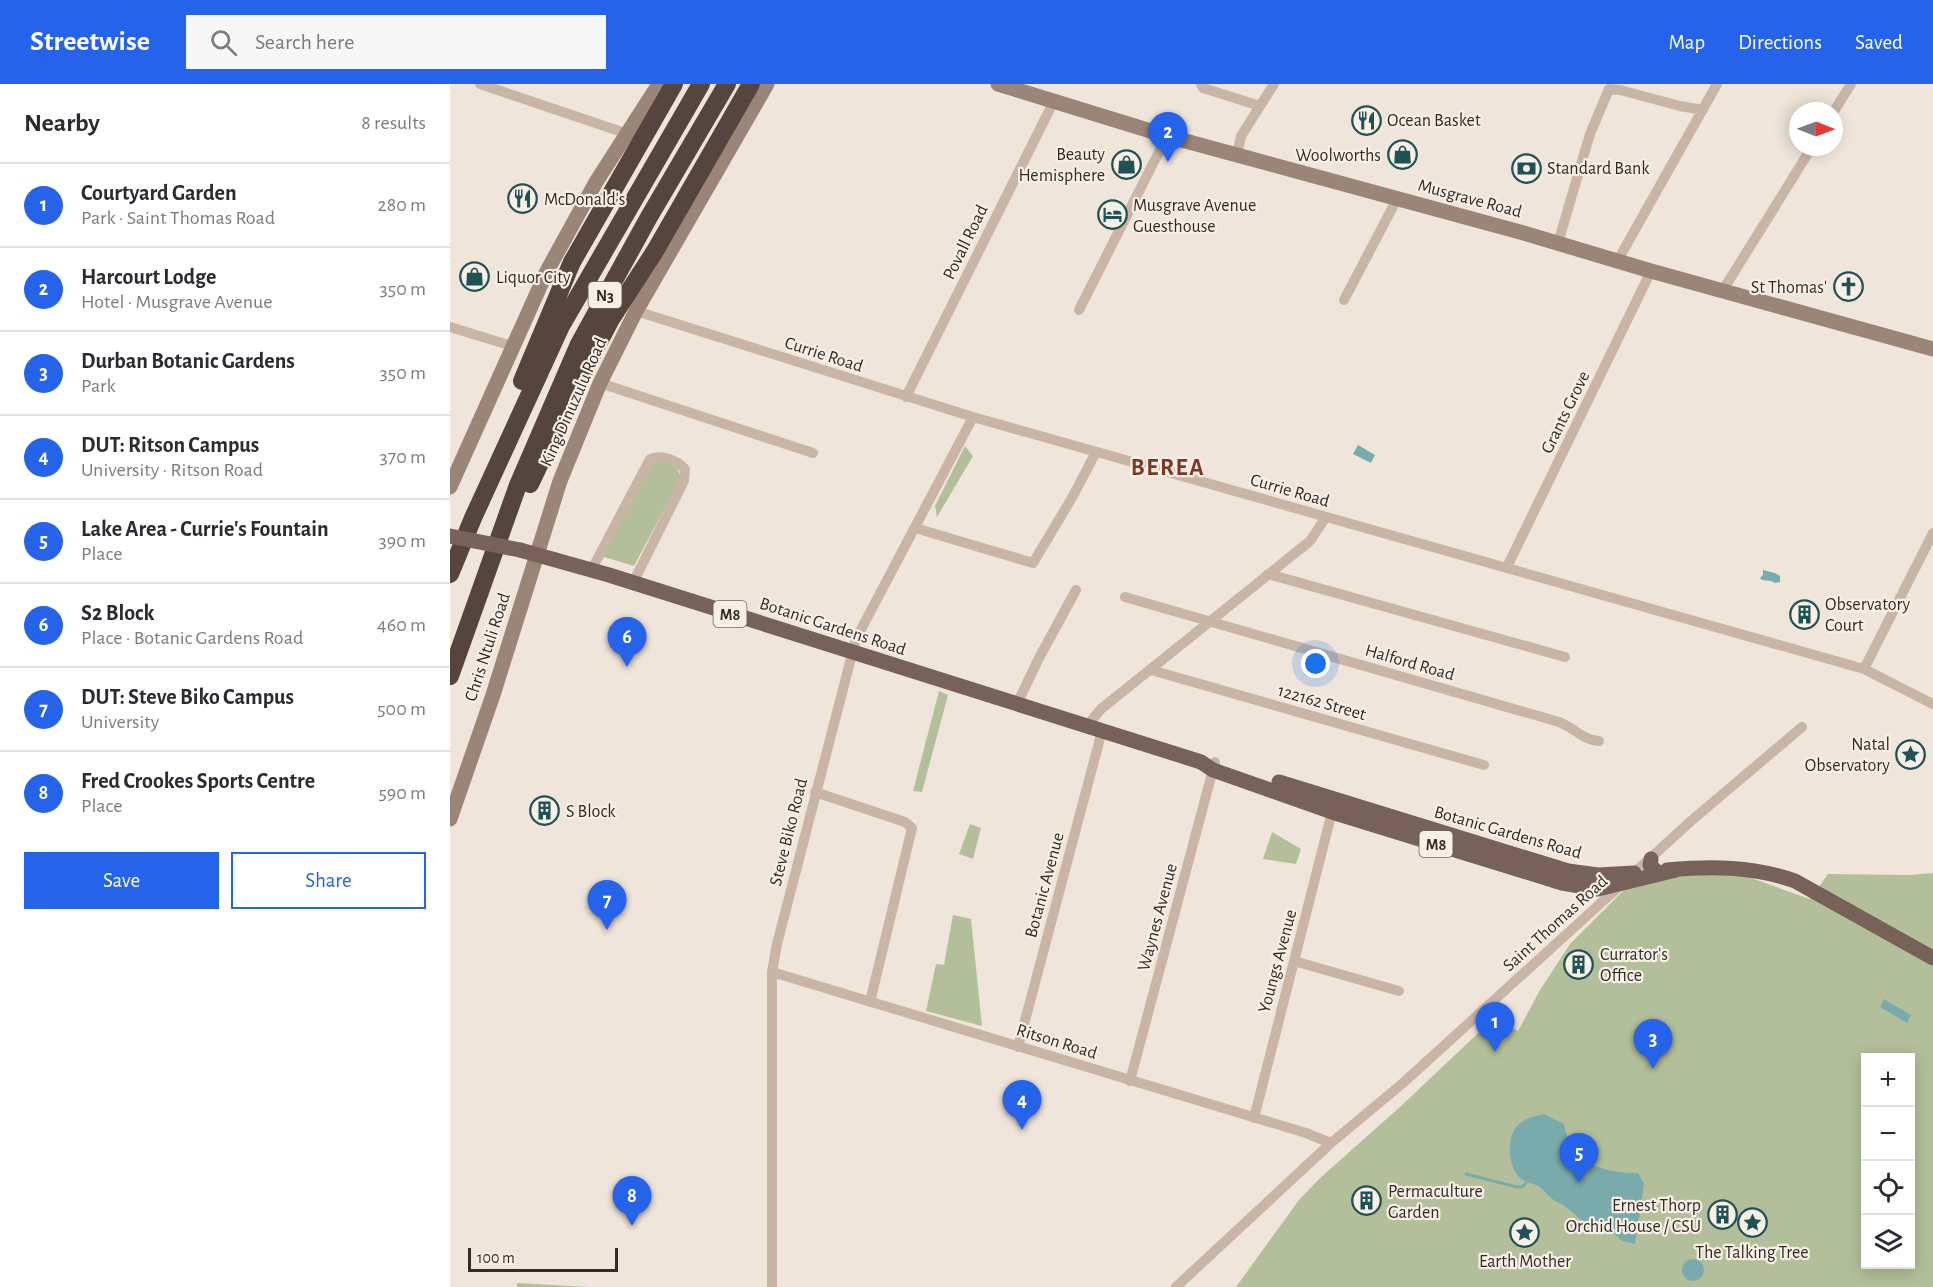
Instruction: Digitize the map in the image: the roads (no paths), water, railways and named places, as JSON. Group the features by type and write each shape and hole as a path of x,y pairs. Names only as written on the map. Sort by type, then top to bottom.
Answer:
{"highway":[{"path":"473,518 475,500 483,474 572,262 674,84"},
{"name":"N3","path":"450,574 541,368 572,306 701,84"},
{"name":"N3","path":"450,676 522,475 579,344 609,287 727,84"},
{"path":"505,519 531,483 611,319 655,251 751,84"}],"main road":[{"path":"450,484 512,346 569,228 659,84"},
{"name":"King Dinuzulu Road","path":"537,554 560,481 600,383 636,311 767,84"},
{"name":"Musgrave Road","path":"998,84 1167,136 1933,349"},
{"name":"Botanic Gardens Road","path":"450,536 520,550 592,569 1095,729 1568,871 1632,877 1676,870"},
{"name":"Chris Ntuli Road","path":"450,819 493,695 537,554"},
{"name":"Botanic Gardens Road","path":"1210,764 1332,812 1599,896 1654,865 1676,870"},
{"name":"M8","path":"1676,870 1703,867 1735,868 1777,874 1796,881 1933,958"}],"street":[{"path":"480,84 628,134"},
{"path":"1200,84 1203,88 1260,106"},
{"path":"1237,155 1241,136 1274,84"},
{"path":"1618,260 1717,84"},
{"path":"1840,102 1851,84"},
{"path":"1558,243 1590,134 1609,89 1703,110"},
{"name":"Povall Road","path":"906,397 1054,101"},
{"path":"1079,310 1167,136"},
{"path":"1723,290 1806,156"},
{"path":"1344,300 1397,199"},
{"name":"Grants Grove","path":"1507,567 1651,271"},
{"name":"Currie Road","path":"636,311 973,417 1864,669 1933,704"},
{"path":"450,327 512,346"},
{"path":"600,383 813,453"},
{"name":"Steve Biko Road","path":"772,1287 772,972 777,944 856,639 973,417"},
{"path":"915,528 1032,563 1073,496 1096,452"},
{"path":"592,569 645,466 653,458 663,457 684,466 686,471 684,481 633,583"},
{"name":"Botanic Avenue","path":"1018,1047 1101,709 1310,541 1326,517"},
{"path":"1864,669 1933,534"},
{"path":"1269,574 1565,657"},
{"path":"1017,704 1076,590"},
{"name":"Halford Road","path":"1125,597 1554,721 1571,727 1586,739 1599,741"},
{"name":"122162 Street","path":"1151,670 1484,765"},
{"path":"1654,865 1691,821 1802,727"},
{"name":"Waynes Avenue","path":"1130,1081 1210,764"},
{"path":"815,792 905,822 912,828 912,836 870,1002"},
{"name":"Youngs Avenue","path":"1254,1118 1332,812"},
{"name":"Saint Thomas Road","path":"1176,1287 1331,1143 1403,1083 1599,896"},
{"path":"1294,961 1399,991"},
{"name":"Ritson Road","path":"772,972 1331,1143"}],"water":[{"path":"1358,445 1375,455 1371,463 1353,454"},
{"path":"1763,570 1780,576 1780,582 1762,580 1760,578"},
{"path":"1884,999 1911,1015 1907,1023 1880,1007"},
{"path":"1544,1114 1564,1124 1570,1146 1582,1159 1606,1170 1638,1173 1644,1184 1635,1244 1622,1241 1607,1227 1585,1222 1551,1198 1540,1187 1518,1176 1510,1157 1512,1135 1522,1122"},
{"path":"1693,1259 1701,1262 1704,1270 1701,1278 1693,1281 1685,1278 1682,1270 1685,1262"}],"waterway":[{"path":"1466,1174 1517,1187 1522,1187 1526,1183"}],"place":[{"name":"Ocean Basket","path":"1366,120"},
{"name":"Woolworths","path":"1402,155"},
{"name":"Harcourt Lodge","path":"1168,162"},
{"name":"Beauty Hemisphere","path":"1126,164"},
{"name":"Standard Bank","path":"1526,168"},
{"name":"McDonald's","path":"523,199"},
{"name":"Musgrave Avenue Guesthouse","path":"1112,215"},
{"name":"Liquor City","path":"475,277"},
{"name":"St Thomas'","path":"1848,287"},
{"name":"Observatory Court","path":"1804,614"},
{"name":"S2 Block","path":"627,667"},
{"name":"Natal Observatory","path":"1911,754"},
{"name":"S Block","path":"545,811"},
{"name":"DUT: Steve Biko Campus","path":"607,930"},
{"name":"Currator's Office","path":"1579,964"},
{"name":"Courtyard Garden","path":"1495,1052"},
{"name":"Durban Botanic Gardens","path":"1653,1069"},
{"name":"DUT: Ritson Campus","path":"1022,1130"},
{"name":"Lake Area - Currie's Fountain","path":"1579,1183"},
{"name":"Permaculture Garden","path":"1367,1201"},
{"name":"Ernest Thorp Orchid House / CSU","path":"1722,1215"},
{"name":"The Talking Tree","path":"1752,1223"},
{"name":"Fred Crookes Sports Centre","path":"632,1226"},
{"name":"Earth Mother","path":"1525,1232"}],"district":[{"name":"BEREA","path":"1168,467"}]}
